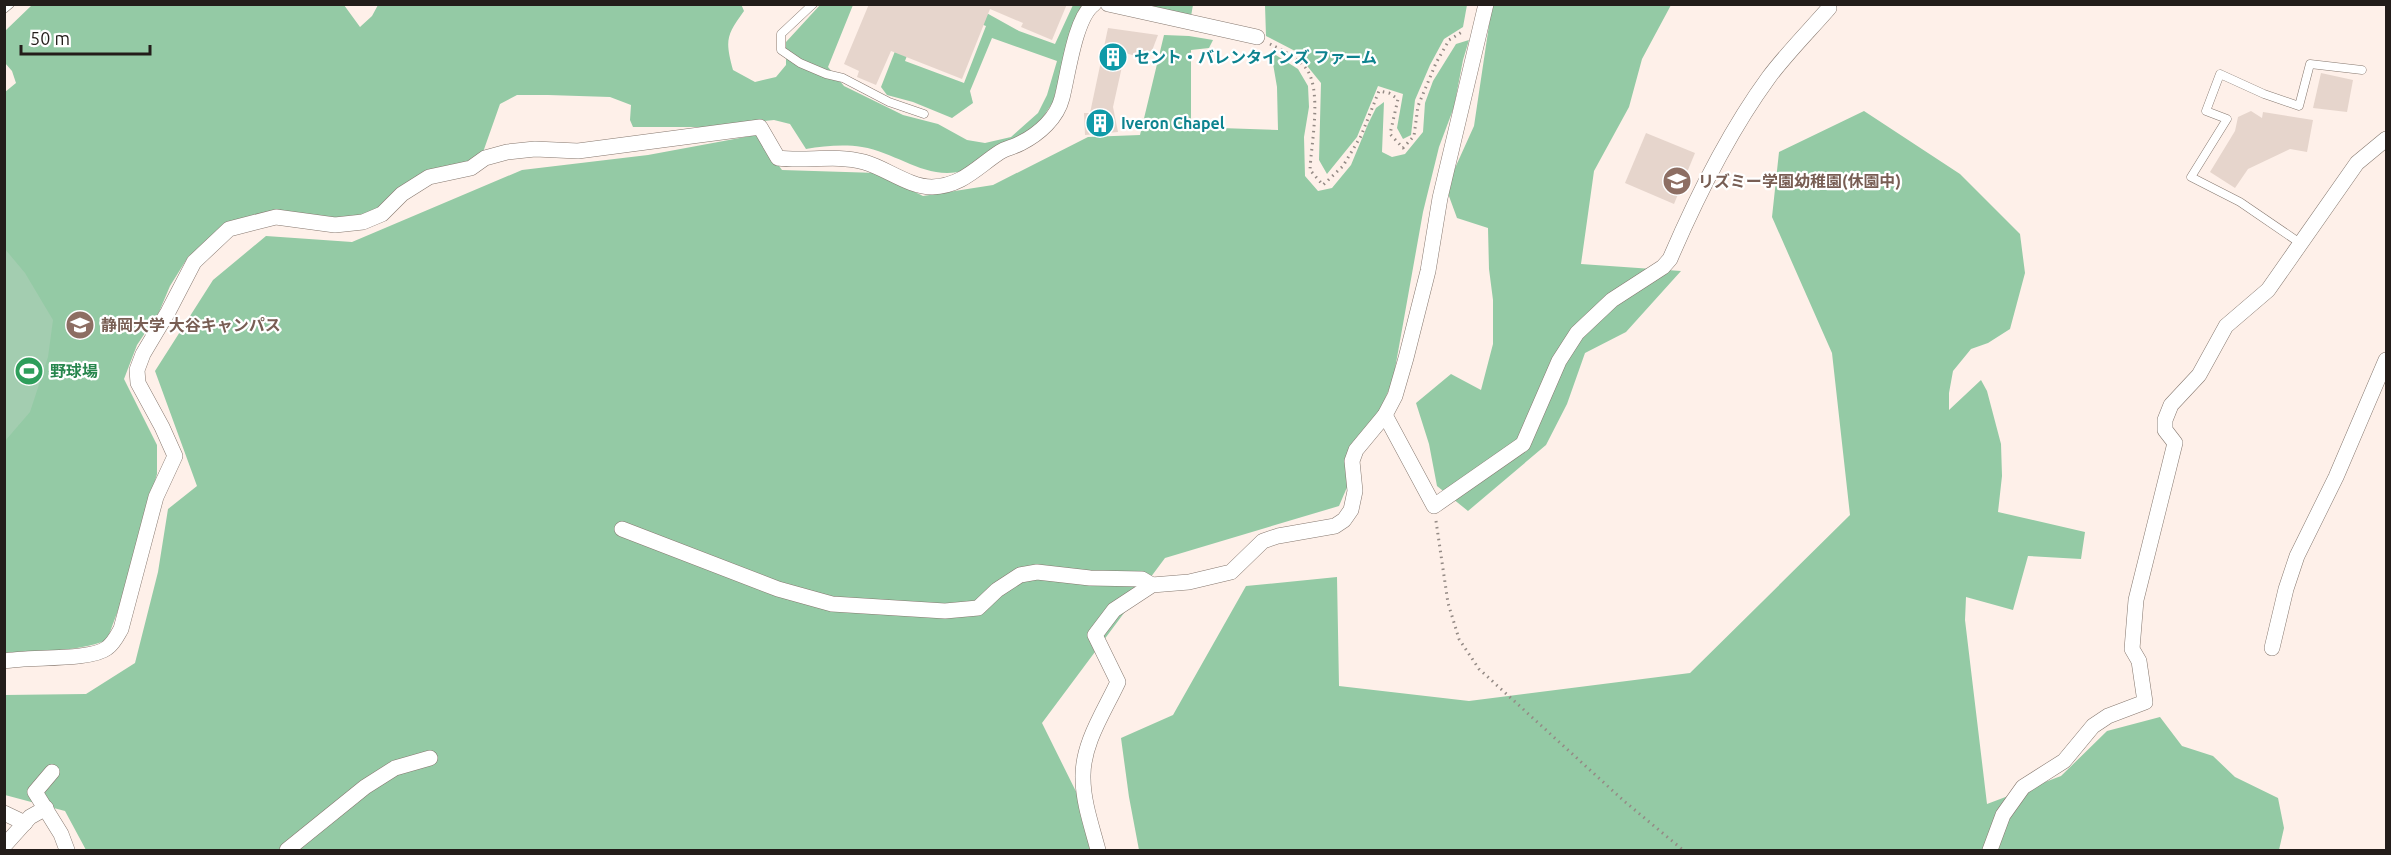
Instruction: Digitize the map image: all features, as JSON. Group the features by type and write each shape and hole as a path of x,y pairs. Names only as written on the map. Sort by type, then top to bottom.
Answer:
{"street":[{"path":"4,660 91,655 105,650 114,642 121,630 156,497 175,456 138,383 137,370 142,354 168,312 194,262 229,229 276,217 335,225 363,222 382,214 402,194 429,177 471,168 485,158 507,152 535,149 578,151 760,127 778,158 836,157 863,162 923,186 935,187 964,179 1002,151 1020,144 1044,127 1060,108 1081,22 1088,8 1094,4"},
{"path":"1108,4 1257,37"},
{"path":"1098,850 1086,806 1082,777 1089,741 1118,682 1095,635 1114,610 1152,585 1215,578 1231,572 1263,542 1278,536 1335,526 1344,520 1351,510 1355,491 1352,461 1356,450 1385,415 1395,396 1428,271 1440,198 1486,4"},
{"path":"1385,415 1434,506 1523,444 1559,362 1578,333 1612,300 1663,267 1670,259 1710,174 1733,133 1769,77 1829,8 1828,4"},
{"path":"1990,850 2003,815 2023,787 2064,761 2093,726 2108,716 2145,702 2139,661 2132,649 2136,600 2175,442 2165,430 2165,420 2171,405 2199,375 2226,326 2268,290 2357,163 2386,139"},
{"path":"2272,648 2286,589 2297,556 2336,477 2386,360"},
{"path":"622,529 778,589 832,604 945,611 978,608 997,590 1020,575 1037,572 1090,578 1142,579 1152,585"},
{"path":"287,850 364,787 395,768 430,758"},
{"path":"52,772 36,792 61,834 67,850"},
{"path":"4,846 30,817 46,808"},
{"path":"4,813 25,823"}],"lane":[{"path":"4,9 10,4"},
{"path":"813,4 781,34 781,50 800,63 826,74 843,78 889,102 924,114"},
{"path":"2300,243 2240,202 2191,177 2227,119 2206,111 2220,74 2264,94 2299,106 2310,64 2362,70"}],"path":[{"path":"1257,37 1288,53 1306,68 1314,89 1316,116 1312,134 1310,170 1323,185 1343,166 1361,136 1379,91 1389,93 1398,99 1390,134 1402,147 1414,136 1418,106 1429,77 1449,40 1467,29 1481,26"},
{"path":"1434,506 1448,603 1459,639 1479,669 1624,801 1683,850"}],"green space":[{"name":"静岡大学 大谷キャンパス","path":"741,4 744,11 730,33 728,45 733,70 755,82 776,77 786,65 786,42 820,5 853,5 828,67 844,86 903,115 938,124 967,140 985,143 1011,137 1038,113 1047,95 1057,61 992,38 970,91 973,103 952,118 913,102 887,95 881,87 906,23 926,5 905,61 964,83 986,26 968,19 974,6 1019,31 1055,44 1073,5 1082,5 1074,22 1053,102 1037,126 966,170 952,173 926,170 875,150 855,146 806,149 790,124 774,120 707,127 633,127 630,120 631,105 610,97 517,95 500,104 482,155 381,210 335,220 307,215 210,238 188,257 170,286 159,312 137,345 124,379 157,445 157,474 120,605 107,640 69,649 5,653 5,441 30,412 48,357 53,320 25,273 5,249 5,92 16,83 12,71 5,63 5,31 32,5 344,5 360,27 372,16 378,5"},
{"path":"1265,4 1467,5 1463,27 1444,39 1430,65 1415,100 1411,135 1403,139 1397,128 1403,94 1378,86 1357,137 1327,174 1319,160 1321,83 1295,51 1266,36"},
{"path":"1139,5 1193,5 1191,16"},
{"path":"1492,5 1671,5 1642,59 1629,107 1594,171 1581,264 1681,271 1626,332 1585,353 1567,404 1546,445 1468,511 1437,486 1429,444 1416,403 1451,374 1481,390 1493,344 1493,300 1489,269 1488,228 1457,218 1446,188 1474,126"},
{"path":"1164,35 1213,40 1209,48 1191,50 1191,127 1278,130 1277,87 1271,52 1298,69 1308,86 1309,107 1304,137 1305,176 1318,191 1332,188 1351,165 1376,108 1384,102 1382,152 1392,157 1405,154 1423,132 1425,103 1433,81 1456,44 1469,40 1454,107 1439,147 1423,212 1393,380 1339,506 1165,558 1042,723 1105,850 86,850 65,811 5,795 4,695 86,694 135,663 158,572 168,509 197,486 155,371 213,280 266,236 352,242 522,170 648,155 756,135 782,170 877,173 923,196 993,185 1088,137 1140,135"},
{"path":"1864,111 1960,174 2020,234 2025,273 2010,329 1988,343 1971,349 1953,371 1949,410 1981,380 1987,391 2001,444 2002,476 1998,512 2085,532 2081,559 2028,556 2013,610 1966,597 1965,620 1987,804 2061,776 2107,731 2160,717 2182,746 2213,756 2235,777 2278,798 2284,828 2279,850 1139,850 1121,738 1173,715 1246,586 1337,577 1339,686 1469,701 1690,673 1850,515 1832,353 1772,217 1779,152"},
{"name":"野球場","path":"4,232 71,322 38,420 4,453"}],"building":[{"path":"869,4 1067,4 1052,40 1021,27 1023,23 990,9 962,79 891,51 876,85 857,77 859,71 844,64"},
{"path":"1108,28 1158,35 1150,56 1146,55 1143,58 1125,53 1113,107 1118,132 1085,135 1084,113 1090,113"},
{"path":"2321,73 2353,80 2347,112 2313,108"},
{"path":"2251,111 2262,118 2263,112 2313,120 2307,152 2290,149 2248,169 2235,188 2210,172 2235,131 2238,117"},
{"path":"1646,133 1695,153 1674,204 1625,183"}],"place":[{"name":"セント・バレンタインズ ファーム","path":"1113,57"},
{"name":"Iveron Chapel","path":"1100,123"},
{"name":"リズミー学園幼稚園(休園中)","path":"1677,181"},
{"name":"静岡大学 大谷キャンパス","path":"80,325"},
{"name":"野球場","path":"29,371"}]}
